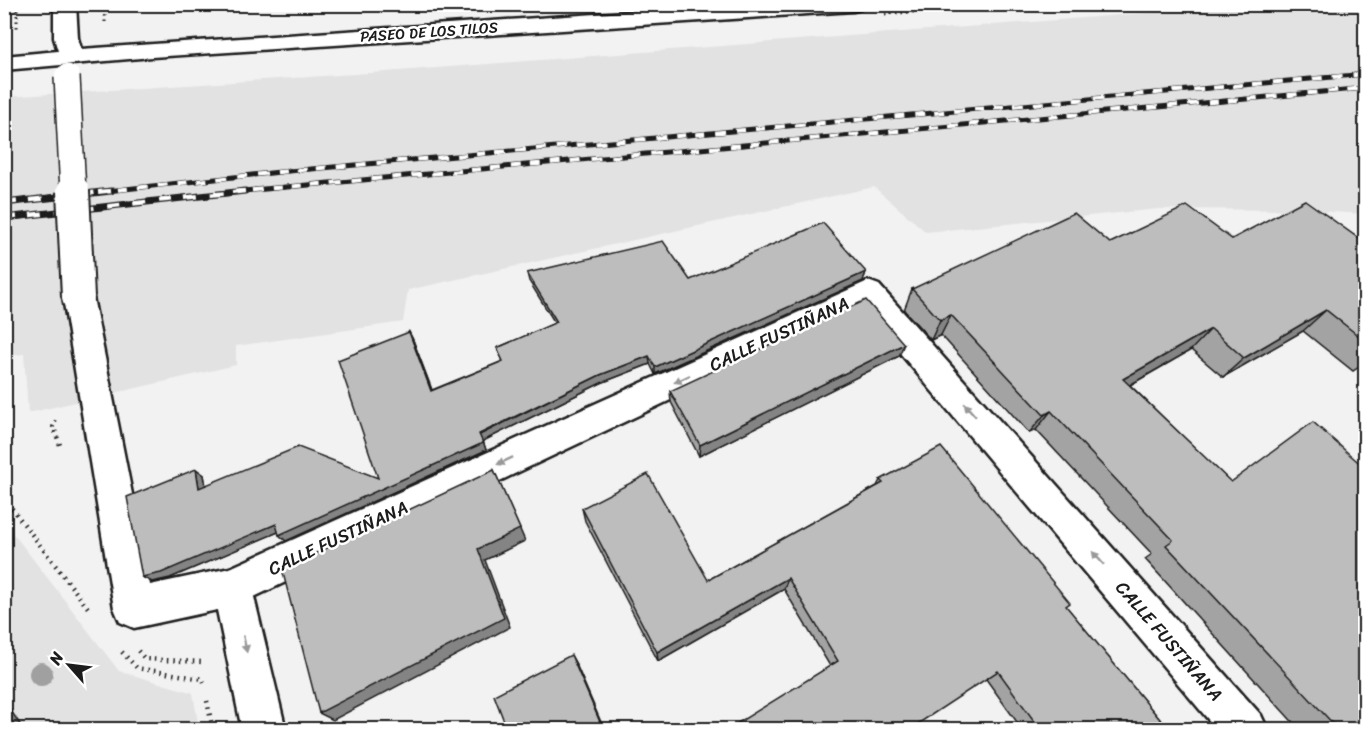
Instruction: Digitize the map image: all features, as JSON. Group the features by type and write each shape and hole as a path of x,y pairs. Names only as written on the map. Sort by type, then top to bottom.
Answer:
{"street":[{"path":"65,4 69,67"},
{"name":"PASEO DE LOS TILOS","path":"4,63 69,67 639,11 853,4"},
{"name":"CALLE FUSTIÑANA","path":"69,67 78,297 134,608 232,587 868,293 1246,729"},
{"path":"232,587 264,729"}],"path":[{"path":"4,464 7,468 4,472"}],"shaded area":[{"path":"1251,5 1365,5 1365,214 1300,210 1159,209 926,232 874,187 408,290 403,322 236,346 236,365 28,413 24,354 5,356 5,97 385,72"},
{"path":"4,526 16,537 119,671 193,693 199,729 5,729"}],"building":[{"path":"1305,200 1365,243 1365,341 1326,310 1244,358 1211,329 1123,379 1231,482 1313,422 1365,468 1365,729 1338,729 1166,545 1173,540 1051,411 1044,415 951,315 940,320 912,289 1074,213 1110,243 1187,206 1232,239"},
{"path":"823,223 866,272 655,367 649,356 600,375 479,434 483,443 279,535 276,524 161,573 142,577 127,497 196,469 199,488 298,447 378,478 338,360 409,332 431,391 503,361 497,348 557,322 527,273 663,241 690,280"},
{"path":"866,300 904,344 700,445 670,391"},
{"path":"941,447 1070,603 1066,606 1168,729 1040,729 998,671 910,729 728,729 838,661 788,578 657,652 582,508 648,474 708,580 883,483 880,480"},
{"path":"494,470 520,529 478,549 504,618 319,713 282,569"},
{"path":"571,655 603,729 507,729 494,695"},
{"path":"4,715 13,729 4,729"}],"railway":[{"path":"98,192 289,171 1366,74"},
{"path":"232,192 1366,88"},
{"path":"4,203 111,191"},
{"path":"4,218 245,191"}]}
